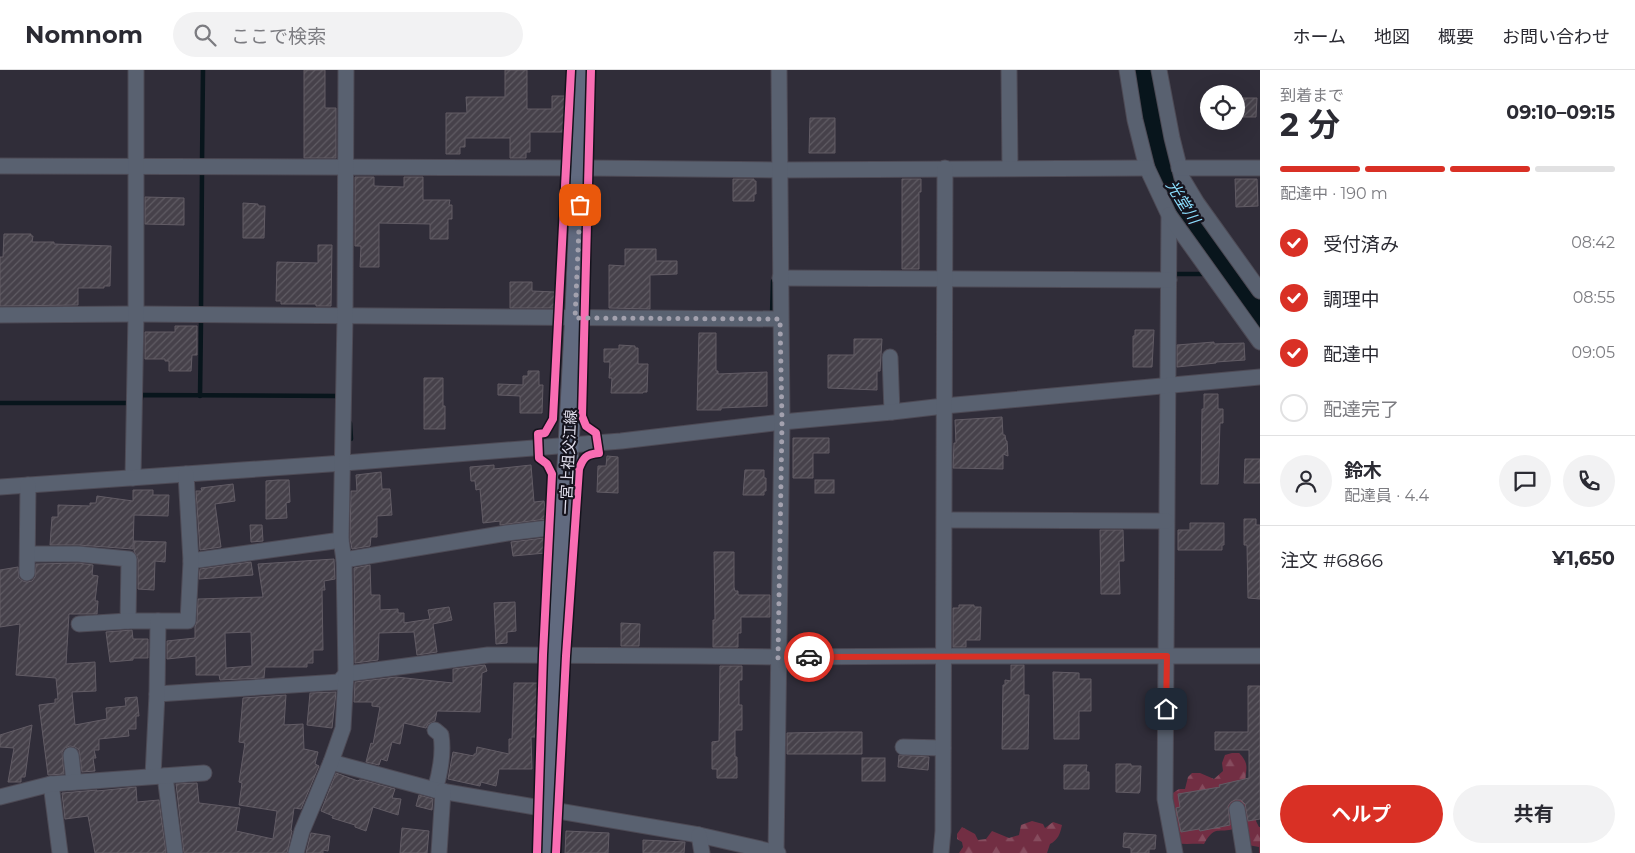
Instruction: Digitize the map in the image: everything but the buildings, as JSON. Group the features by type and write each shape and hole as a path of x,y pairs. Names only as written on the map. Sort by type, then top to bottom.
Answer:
{"main road":[{"name":"一宮上祖父江線","path":"548,853 569,445 585,70"}],"street":[{"path":"133,478 136,314 136,70"},
{"path":"296,853 302,832 343,728 346,674 344,560 341,540 344,463 346,70"},
{"path":"331,762 439,791 699,835 777,853 782,422 779,70"},
{"path":"1009,70 1010,168"},
{"path":"1127,70 1135,120 1147,168 1170,215 1260,342"},
{"path":"1159,70 1182,178 1197,203 1260,291"},
{"path":"0,166 779,170 1147,168"},
{"path":"942,853 944,832 945,168"},
{"path":"1179,168 1260,168"},
{"path":"1170,215 1165,799 1175,853"},
{"path":"780,278 1169,280"},
{"path":"0,315 136,314 780,319"},
{"path":"890,357 892,412"},
{"path":"0,487 622,441 782,422 1260,377"},
{"path":"79,624 128,621 188,621 191,561 186,474"},
{"path":"28,485 28,573"},
{"path":"944,520 1166,521"},
{"path":"344,560 481,537 564,526"},
{"path":"191,561 341,540"},
{"path":"28,554 78,554 129,559 128,621"},
{"path":"158,621 159,776 175,853"},
{"path":"157,694 340,682 346,674 488,655 778,658 1260,656"},
{"path":"435,730 441,735 442,742 439,791 440,853"},
{"path":"903,747 943,748"},
{"path":"71,755 74,782"},
{"path":"0,797 51,784 204,773"},
{"path":"51,784 60,853"},
{"path":"1237,809 1244,853"},
{"path":"699,835 702,853"}],"green space":[{"path":"1239,753 1245,762 1247,786 1259,811 1256,821 1260,827 1260,853 1259,847 1248,845 1237,827 1215,831 1204,844 1177,843 1171,802 1173,793 1179,789 1185,789 1188,777 1192,773 1200,773 1214,779 1223,771 1222,763 1225,755"},
{"path":"1032,821 1043,824 1045,828 1053,822 1062,825 1058,836 1050,844 1047,853 959,853 963,847 962,842 957,839 957,834 962,827 975,834 978,840 986,839 992,831 1009,838 1019,835 1021,825"}],"waterway":[{"path":"202,163 203,70"},
{"name":"光堂川","path":"1144,70 1160,154 1170,184 1206,241 1260,318"},
{"path":"201,311 202,173"},
{"path":"1216,274 1229,273"},
{"path":"1176,274 1207,274"},
{"path":"772,314 773,281"},
{"path":"200,396 201,322"},
{"path":"141,399 141,395 338,396"},
{"path":"0,403 129,403"},
{"path":"350,423 351,439"}],"cycle path":[{"path":"537,853 543,655 552,474 547,464 539,458 538,434 545,433 553,419 571,70"},
{"path":"556,853 566,656 579,469 586,457 599,453 596,433 586,426 582,416 591,70"}],"way so far":[{"path":"580,205 575,318 780,319 782,422 778,658 809,657"}],"route":[{"path":"809,657 1167,656 1166,709"}]}
